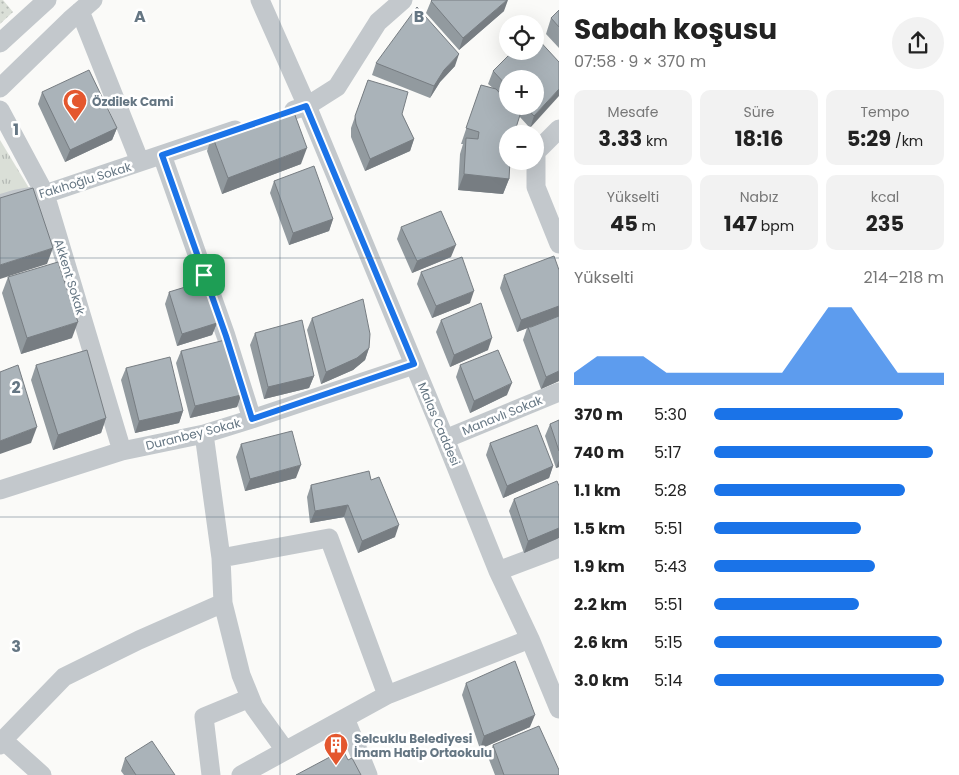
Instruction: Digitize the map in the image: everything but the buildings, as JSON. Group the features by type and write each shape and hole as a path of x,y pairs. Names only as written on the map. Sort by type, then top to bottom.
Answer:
{"street":[{"path":"0,43 47,0"},
{"name":"Malas Caddesi","path":"260,0 414,364 498,571 530,639 559,709"},
{"path":"280,115 306,106 337,87 378,22 403,0"},
{"path":"0,88 86,5 140,162"},
{"name":"Akkent Sokak","path":"0,110 45,194 122,451"},
{"name":"Fakıhoğlu Sokak","path":"0,204 45,194 252,124"},
{"path":"559,129 536,152 536,187 559,244"},
{"path":"162,155 226,336 252,419"},
{"name":"Duranbey Sokak","path":"0,490 122,451 204,434 414,364"},
{"name":"Manavlı Sokak","path":"445,439 559,392"},
{"path":"204,434 221,558 223,603 241,675 254,707 285,750"},
{"path":"221,558 329,538 387,695"},
{"path":"498,571 559,548"},
{"path":"42,775 2,742 64,677 223,603"},
{"path":"241,775 387,695 530,639"},
{"path":"212,775 204,717 250,698"},
{"path":"346,718 368,775"}],"green space":[{"path":"0,0 3,0 13,12 0,24"},
{"path":"0,140 29,188 0,198"}],"place":[{"name":"Özdilek Cami","path":"75,122"},
{"name":"Selcuklu Belediyesi İmam Hatip Ortaokulu","path":"336,766"}],"route":[{"path":"306,106 414,364 252,419 226,336 204,275 162,155 306,106"}]}
